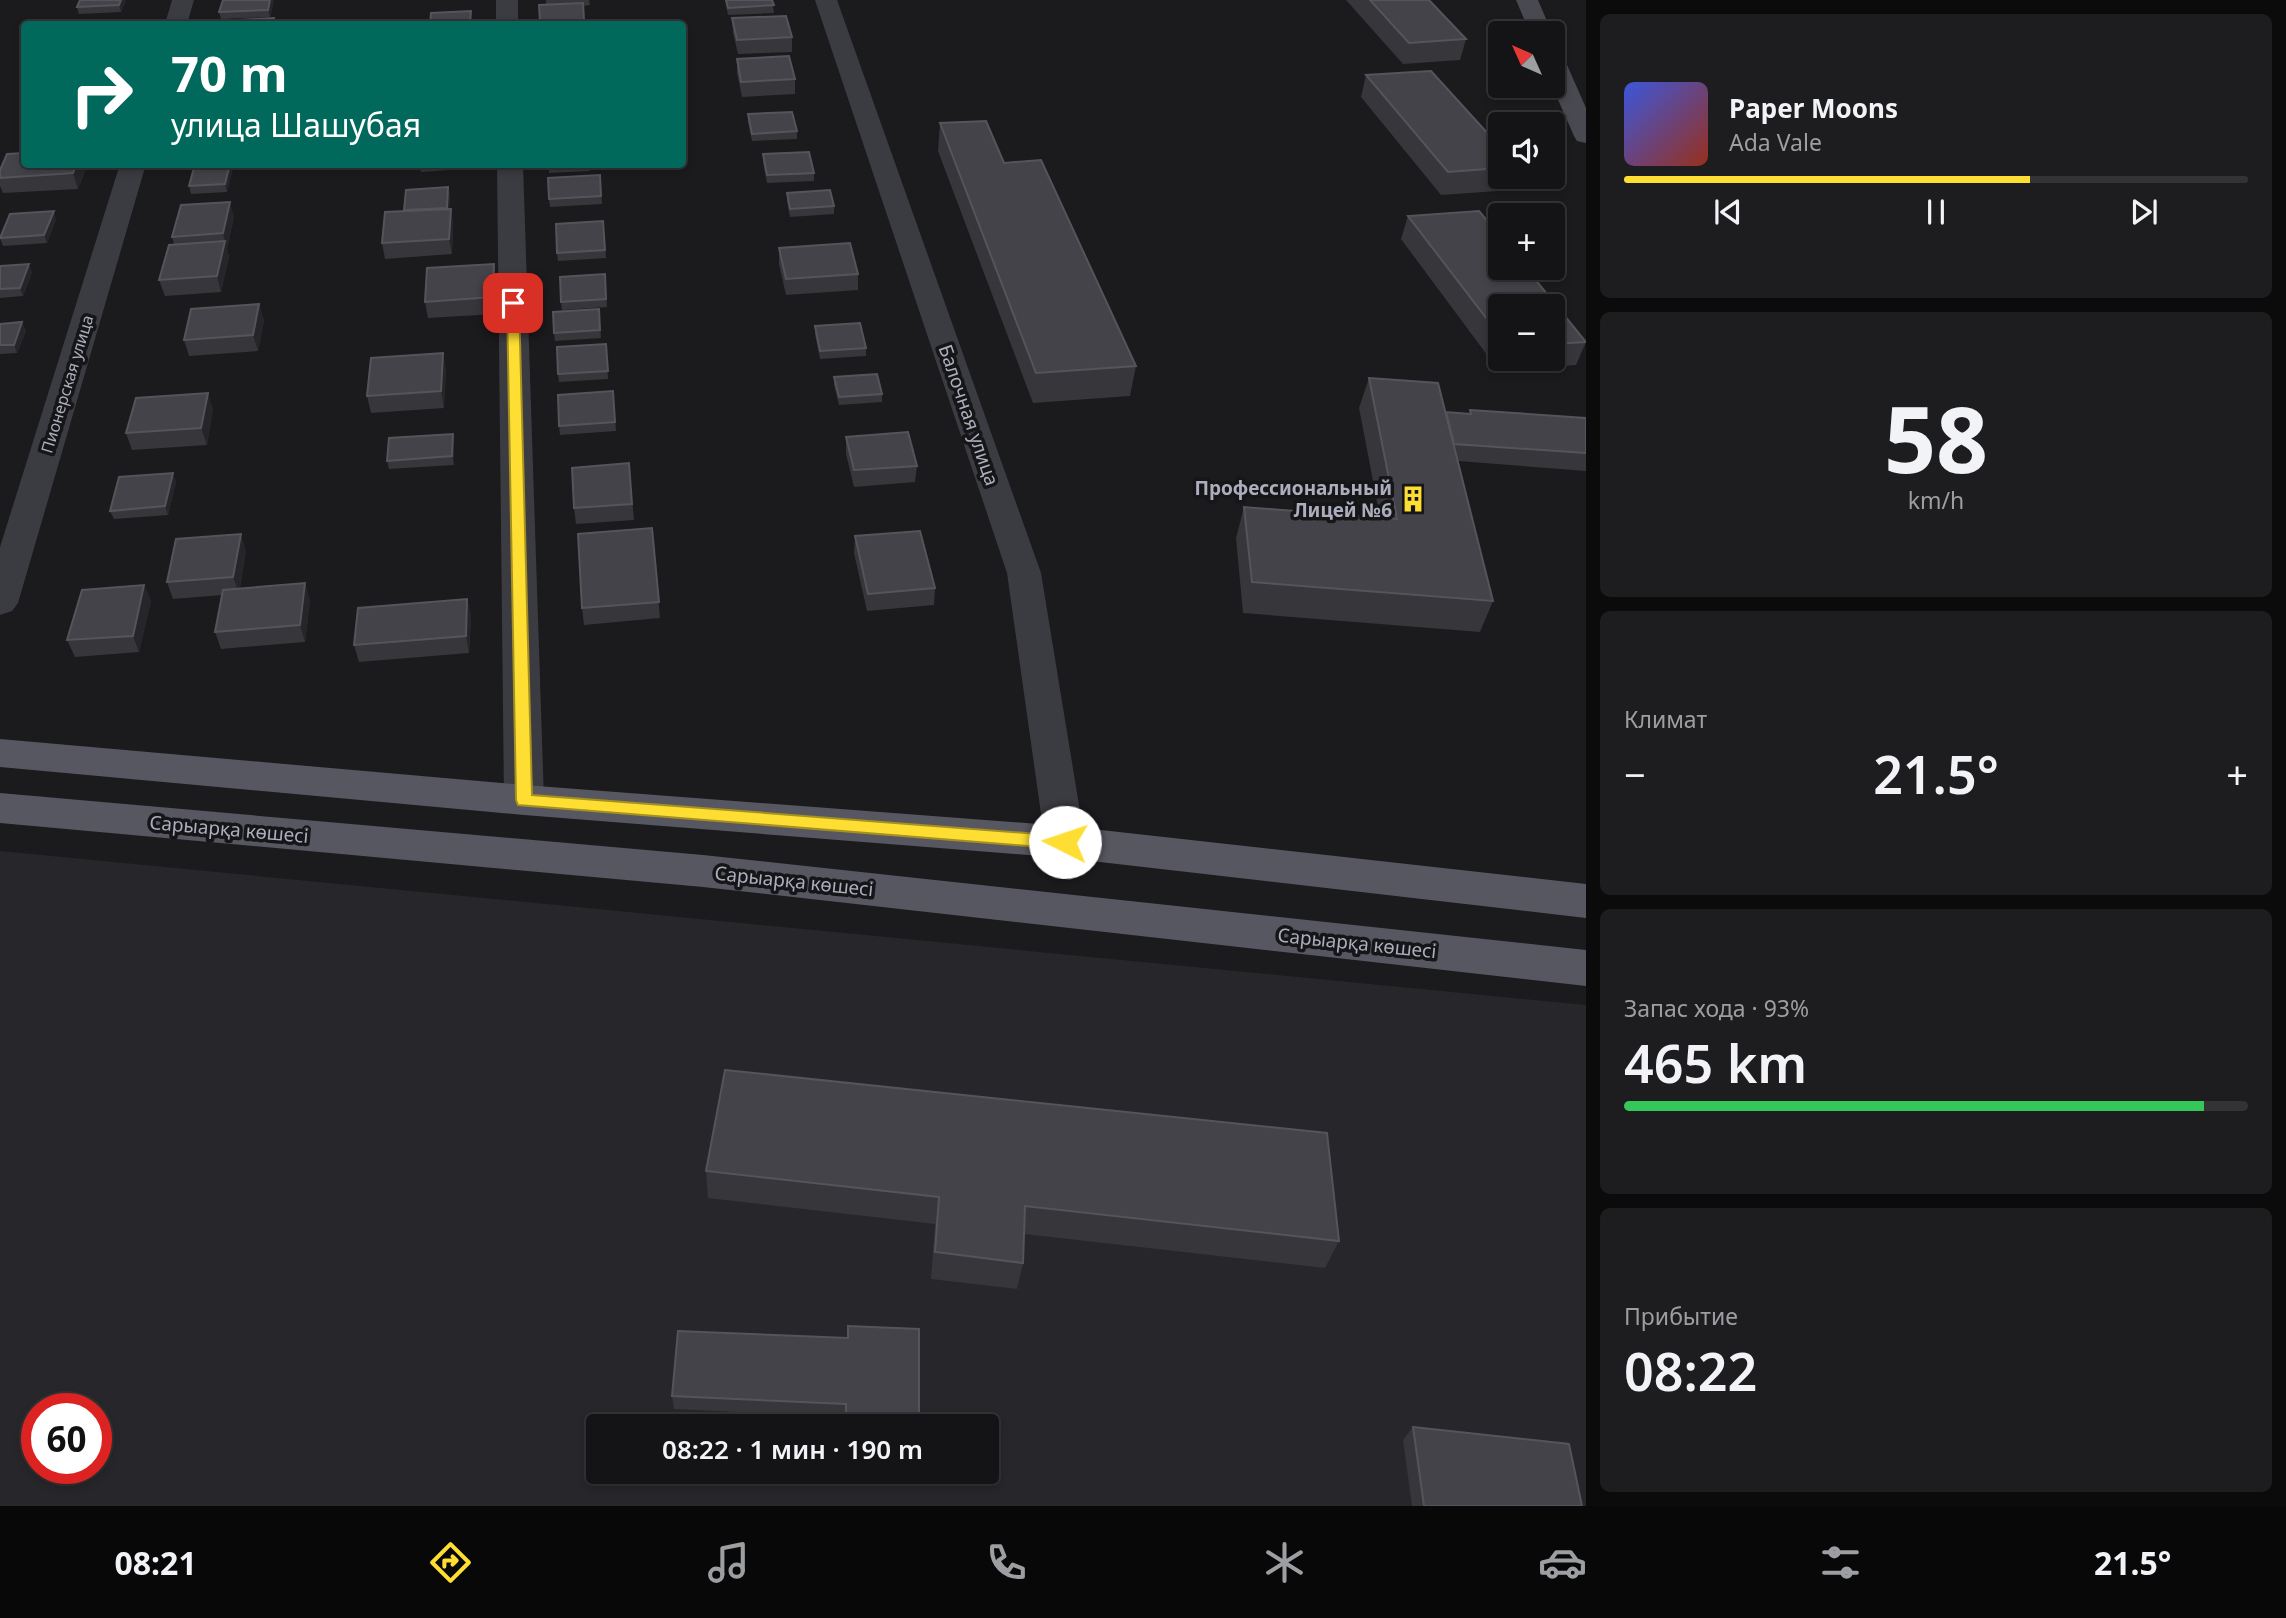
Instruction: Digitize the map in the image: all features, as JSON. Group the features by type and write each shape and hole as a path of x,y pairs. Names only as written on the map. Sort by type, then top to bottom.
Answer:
{"main road":[{"path":"1527,0 1536,21"},
{"path":"1565,78 1577,96 1586,136"},
{"path":"0,753 524,800 1065,842 1586,901"},
{"name":"Сарыарқа көшесі","path":"0,808 703,871 1586,968"}],"street":[{"path":"177,21 183,0"},
{"path":"507,0 507,21"},
{"name":"Балочная улица","path":"826,0 1024,573 1065,842"},
{"name":"Пионерская улица","path":"0,603 132,168"},
{"path":"510,168 524,800"}],"shaded area":[{"path":"0,851 1586,1005 1586,1506 0,1506"}],"building":[{"path":"80,0 121,0 119,5 77,7"},
{"path":"223,0 270,0 268,10 219,12"},
{"path":"726,0 772,0 774,5 728,8"},
{"path":"1370,0 1429,0 1466,39 1409,43"},
{"path":"583,3 584,20 540,21 539,5"},
{"path":"471,11 470,21 430,21 431,13"},
{"path":"786,16 792,37 737,40 732,18"},
{"path":"274,18 274,21 221,21"},
{"path":"789,56 795,79 741,82 737,59"},
{"path":"1431,71 1488,134 1488,169 1448,172 1366,75"},
{"path":"792,112 797,131 752,134 748,114"},
{"path":"986,121 1004,163 1041,160 1136,366 1036,373 940,123"},
{"path":"809,152 814,173 767,175 763,154"},
{"path":"21,153 21,168 75,168 73,173 0,178 0,170 7,154"},
{"path":"194,168 229,168 225,184 189,186"},
{"path":"600,175 601,196 549,199 548,178"},
{"path":"448,187 447,208 404,210 406,190"},
{"path":"830,190 834,206 790,209 787,193"},
{"path":"230,202 223,233 172,237 181,205"},
{"path":"451,209 449,239 382,243 385,212"},
{"path":"54,211 44,235 0,238 10,214"},
{"path":"1479,211 1488,222 1488,280 1536,280 1547,294 1488,294 1488,320 1408,216"},
{"path":"603,221 605,250 557,253 556,224"},
{"path":"225,241 217,276 159,280 169,245"},
{"path":"850,243 858,274 786,279 779,248"},
{"path":"29,264 20,288 0,289 0,266"},
{"path":"494,264 493,297 425,302 427,268"},
{"path":"605,274 606,299 561,302 560,277"},
{"path":"259,304 253,335 184,340 191,309"},
{"path":"599,309 600,330 554,333 553,312"},
{"path":"1565,316 1586,342 1565,343"},
{"path":"22,322 14,345 0,345 0,324"},
{"path":"860,323 866,348 820,351 815,326"},
{"path":"606,344 608,371 558,374 557,347"},
{"path":"443,353 441,391 367,396 371,358"},
{"path":"877,374 882,394 839,397 834,377"},
{"name":"Профессиональный Лицей №6","path":"1369,378 1438,383 1493,601 1252,582 1244,507 1397,519"},
{"path":"613,391 615,422 559,426 558,395"},
{"path":"208,393 201,428 126,433 136,398"},
{"path":"1470,410 1586,418 1586,453 1454,444 1446,412 1471,414"},
{"path":"908,432 917,466 854,470 846,437"},
{"path":"453,434 452,456 387,461 389,438"},
{"path":"629,463 632,504 574,508 572,468"},
{"path":"173,473 165,506 110,511 119,477"},
{"path":"652,528 659,602 582,608 578,534"},
{"path":"920,531 935,588 868,594 855,536"},
{"path":"241,534 233,577 167,582 176,539"},
{"path":"305,583 300,625 215,632 223,590"},
{"path":"144,585 133,636 67,640 82,590"},
{"path":"467,599 466,636 354,645 358,608"},
{"path":"725,1070 1327,1133 1339,1241 1025,1206 1023,1263 935,1252 939,1197 706,1171"},
{"path":"848,1326 919,1329 919,1414 846,1414 846,1404 672,1396 678,1331 848,1338"},
{"path":"1413,1427 1569,1444 1582,1506 1424,1506"}],"place":[{"name":"Профессиональный Лицей №6","path":"1413,499"}],"route":[{"path":"513,303 524,800 1065,842"}]}
